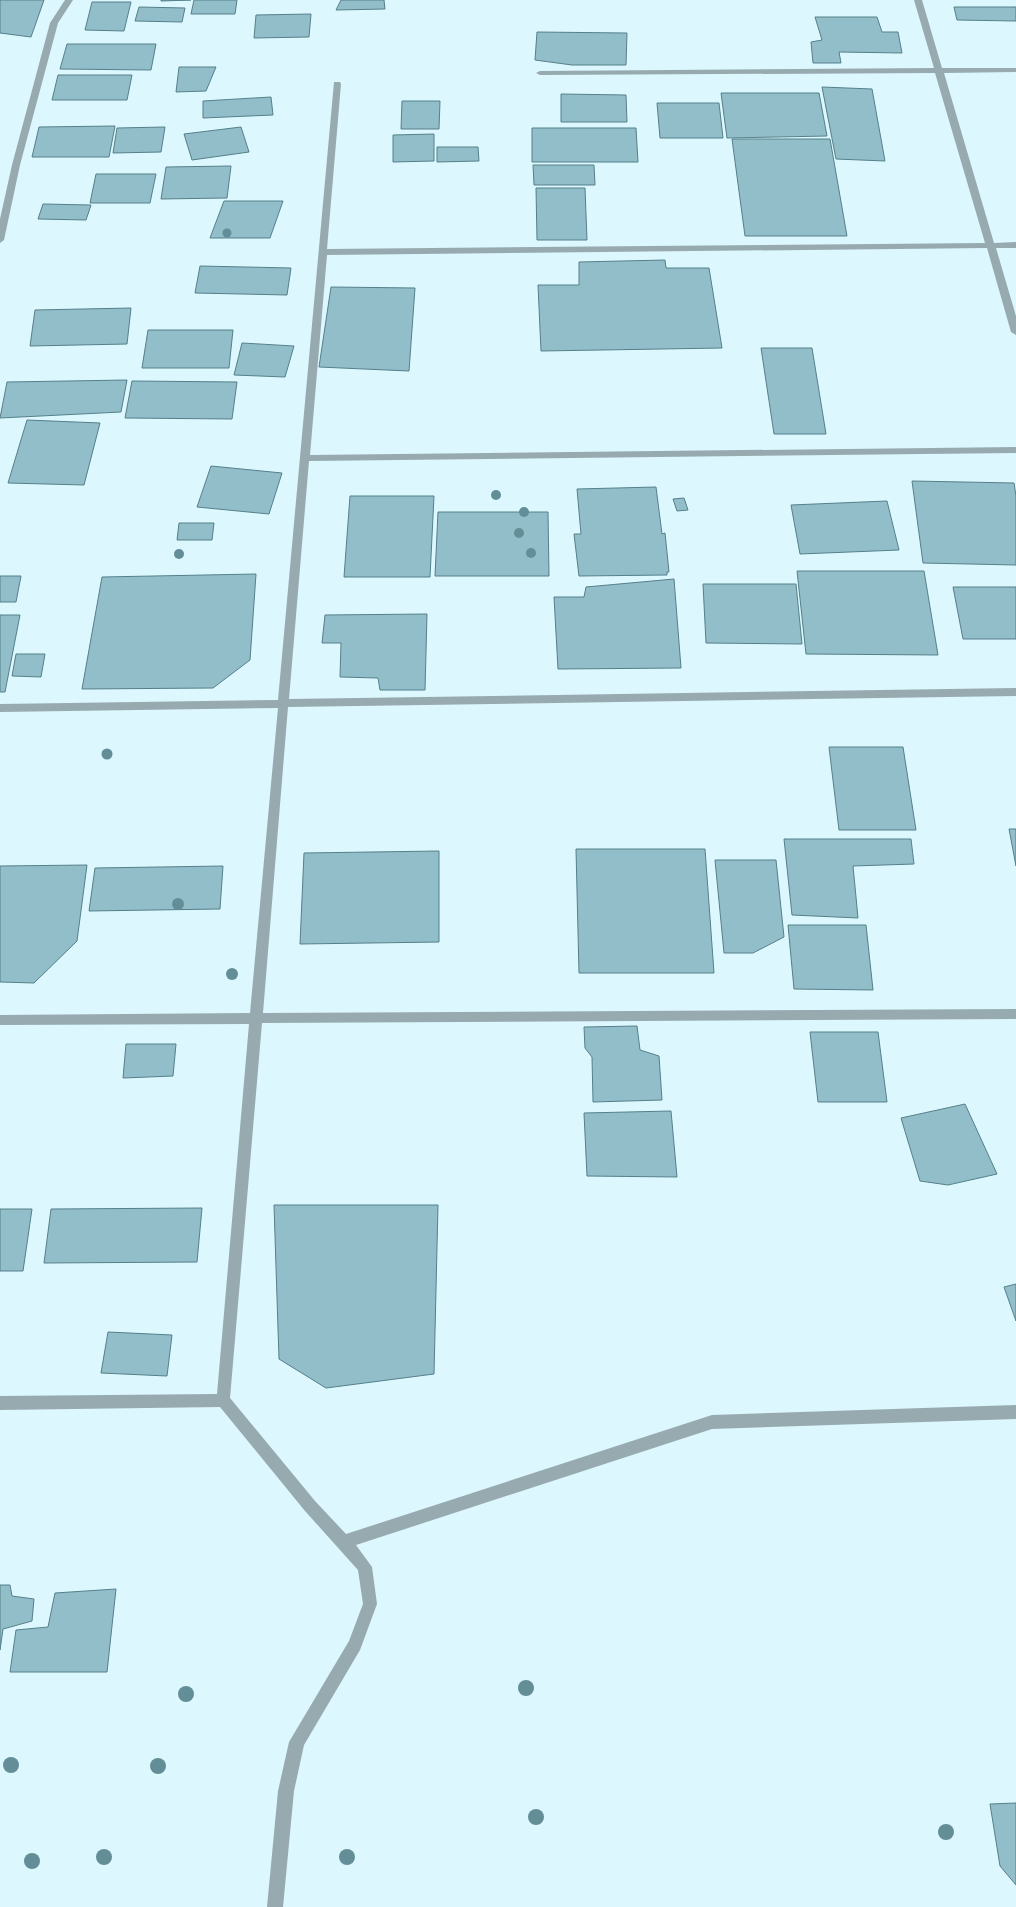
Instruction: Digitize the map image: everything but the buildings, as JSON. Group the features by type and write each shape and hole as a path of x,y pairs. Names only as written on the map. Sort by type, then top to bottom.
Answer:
{"street":[{"path":"0,240 16,165 54,23 69,0"},
{"path":"918,0 1016,332"},
{"path":"540,74 1016,70"},
{"path":"275,1907 286,1791 297,1742 355,1645 370,1604 365,1567 310,1506 223,1400 337,84"},
{"path":"322,252 1016,245"},
{"path":"304,458 1016,450"},
{"path":"0,708 1016,692"},
{"path":"0,1020 1016,1014"},
{"path":"0,1403 223,1400"},
{"path":"344,1542 712,1422 1016,1412"}]}
